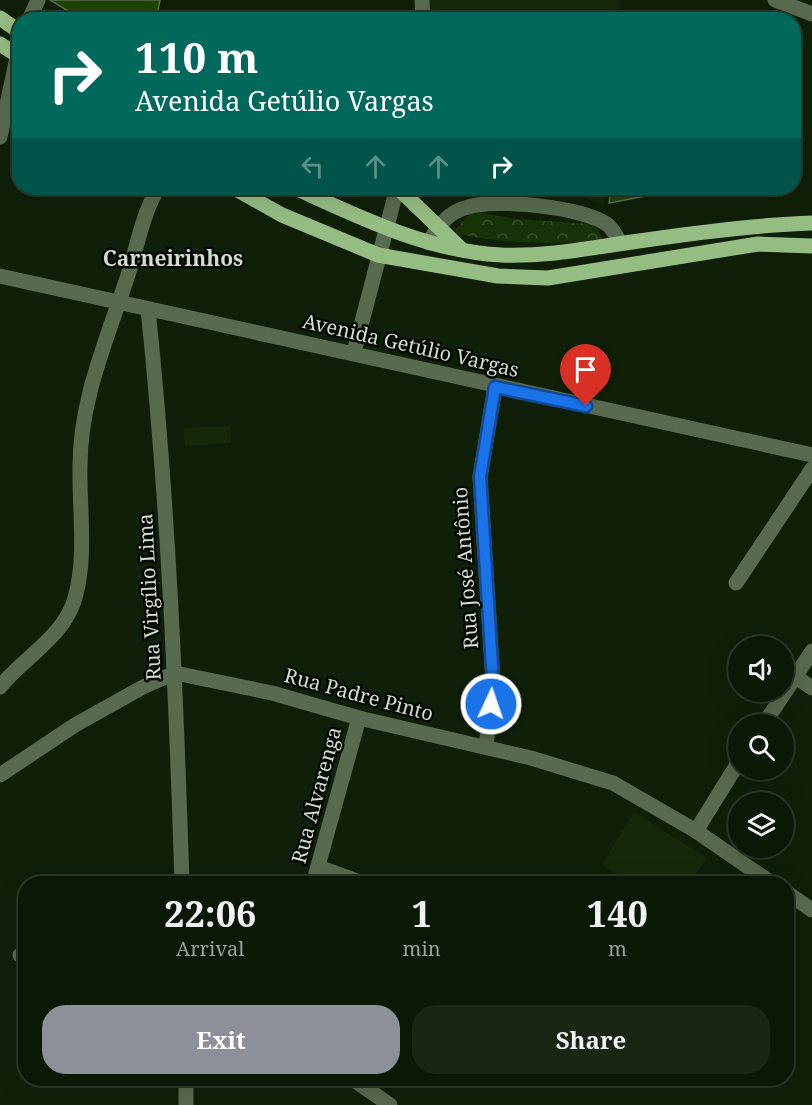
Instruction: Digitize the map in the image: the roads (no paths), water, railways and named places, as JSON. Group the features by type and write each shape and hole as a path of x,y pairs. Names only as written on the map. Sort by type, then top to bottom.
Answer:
{"main road":[{"path":"247,195 282,214 378,255 498,276 548,278 594,273 758,244 812,246"},
{"path":"311,195 384,228 429,243 499,255 549,256 621,243 751,225 812,223"},
{"path":"404,195 460,248"}],"street":[{"path":"775,0 812,14"},
{"path":"0,137 12,80"},
{"path":"0,687 51,638 66,618 75,598 81,562 80,465 85,413 99,358 142,225 155,195"},
{"path":"354,352 384,228 395,195"},
{"path":"429,243 436,227 451,215 468,207 496,204 562,210 590,217 608,225 621,243"},
{"name":"Avenida Getúlio Vargas","path":"0,276 354,352 495,387 812,455"},
{"name":"Rua Virgílio Lima","path":"148,309 161,436 175,673 182,876"},
{"name":"Rua José Antônio","path":"486,747 493,682 480,477 495,387"},
{"path":"736,583 812,469"},
{"path":"771,714 812,651"},
{"path":"0,775 75,725 143,687 175,673"},
{"name":"Rua Padre Pinto","path":"175,673 272,693 359,718 486,747 613,783 696,831 761,876"},
{"path":"795,677 812,688"},
{"name":"Rua Alvarenga","path":"316,876 359,718"},
{"path":"696,831 728,780"},
{"path":"319,867 343,876"},
{"path":"794,898 812,910"},
{"path":"186,1086 186,1105"},
{"path":"362,1086 386,1104"}],"district":[{"name":"Carneirinhos","path":"173,258"}]}
